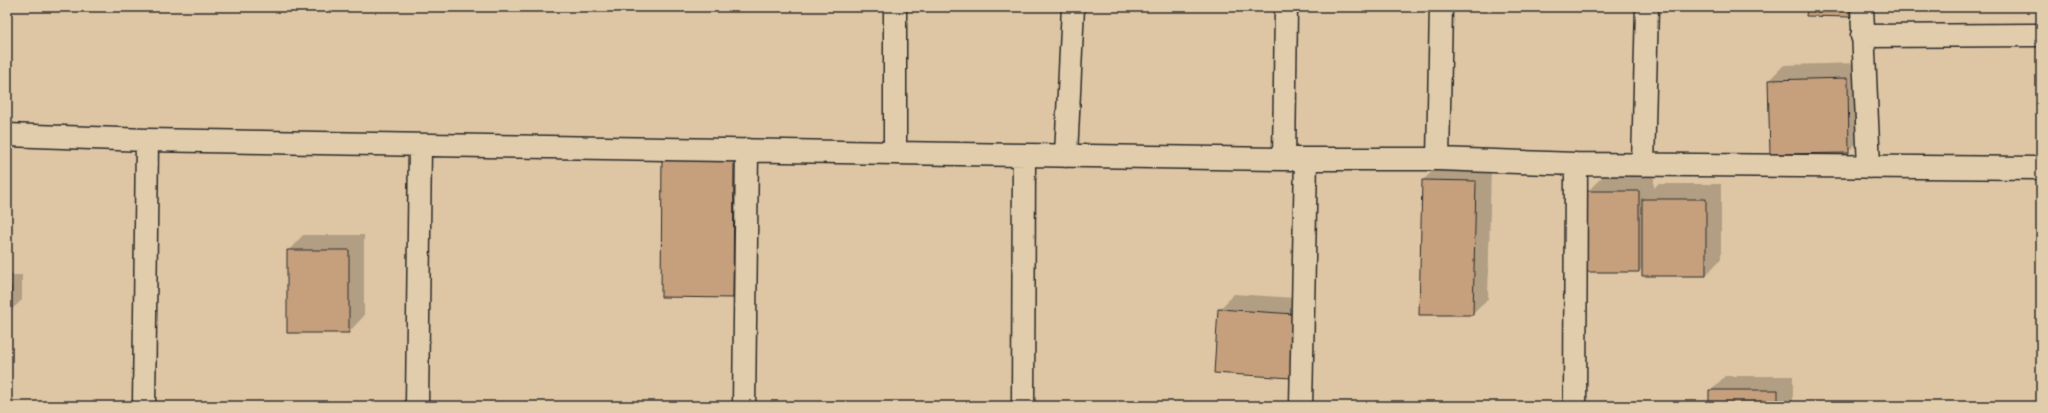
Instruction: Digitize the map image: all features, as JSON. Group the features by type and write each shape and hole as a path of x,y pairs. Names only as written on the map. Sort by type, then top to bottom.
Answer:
{"street":[{"path":"895,7 895,153"},
{"path":"1066,156 1073,7"},
{"path":"1284,160 1286,7"},
{"path":"1438,159 1441,7"},
{"path":"1643,165 1647,7"},
{"path":"1862,7 1862,36 1869,167"},
{"path":"1862,36 2037,35"},
{"path":"7,135 146,140 1284,160 1438,159 1643,165 2041,168"},
{"path":"144,406 146,140"},
{"path":"417,406 420,145"},
{"path":"744,406 747,150"},
{"path":"1023,406 1024,155"},
{"path":"1301,406 1306,160"},
{"path":"1574,406 1576,164"}],"building":[{"path":"1807,7 1850,7 1850,17 1806,16"},
{"path":"1848,78 1849,153 1770,154 1768,80"},
{"path":"662,156 734,157 733,298 661,297"},
{"path":"1422,180 1476,181 1473,315 1419,315"},
{"path":"1586,191 1639,191 1639,272 1586,272"},
{"path":"1642,199 1706,199 1706,276 1642,276"},
{"path":"287,250 349,250 349,333 287,333"},
{"path":"7,287 11,287 11,312 7,312"},
{"path":"1218,309 1295,314 1291,378 1214,373"},
{"path":"1709,390 1778,390 1778,406 1709,406"}]}
